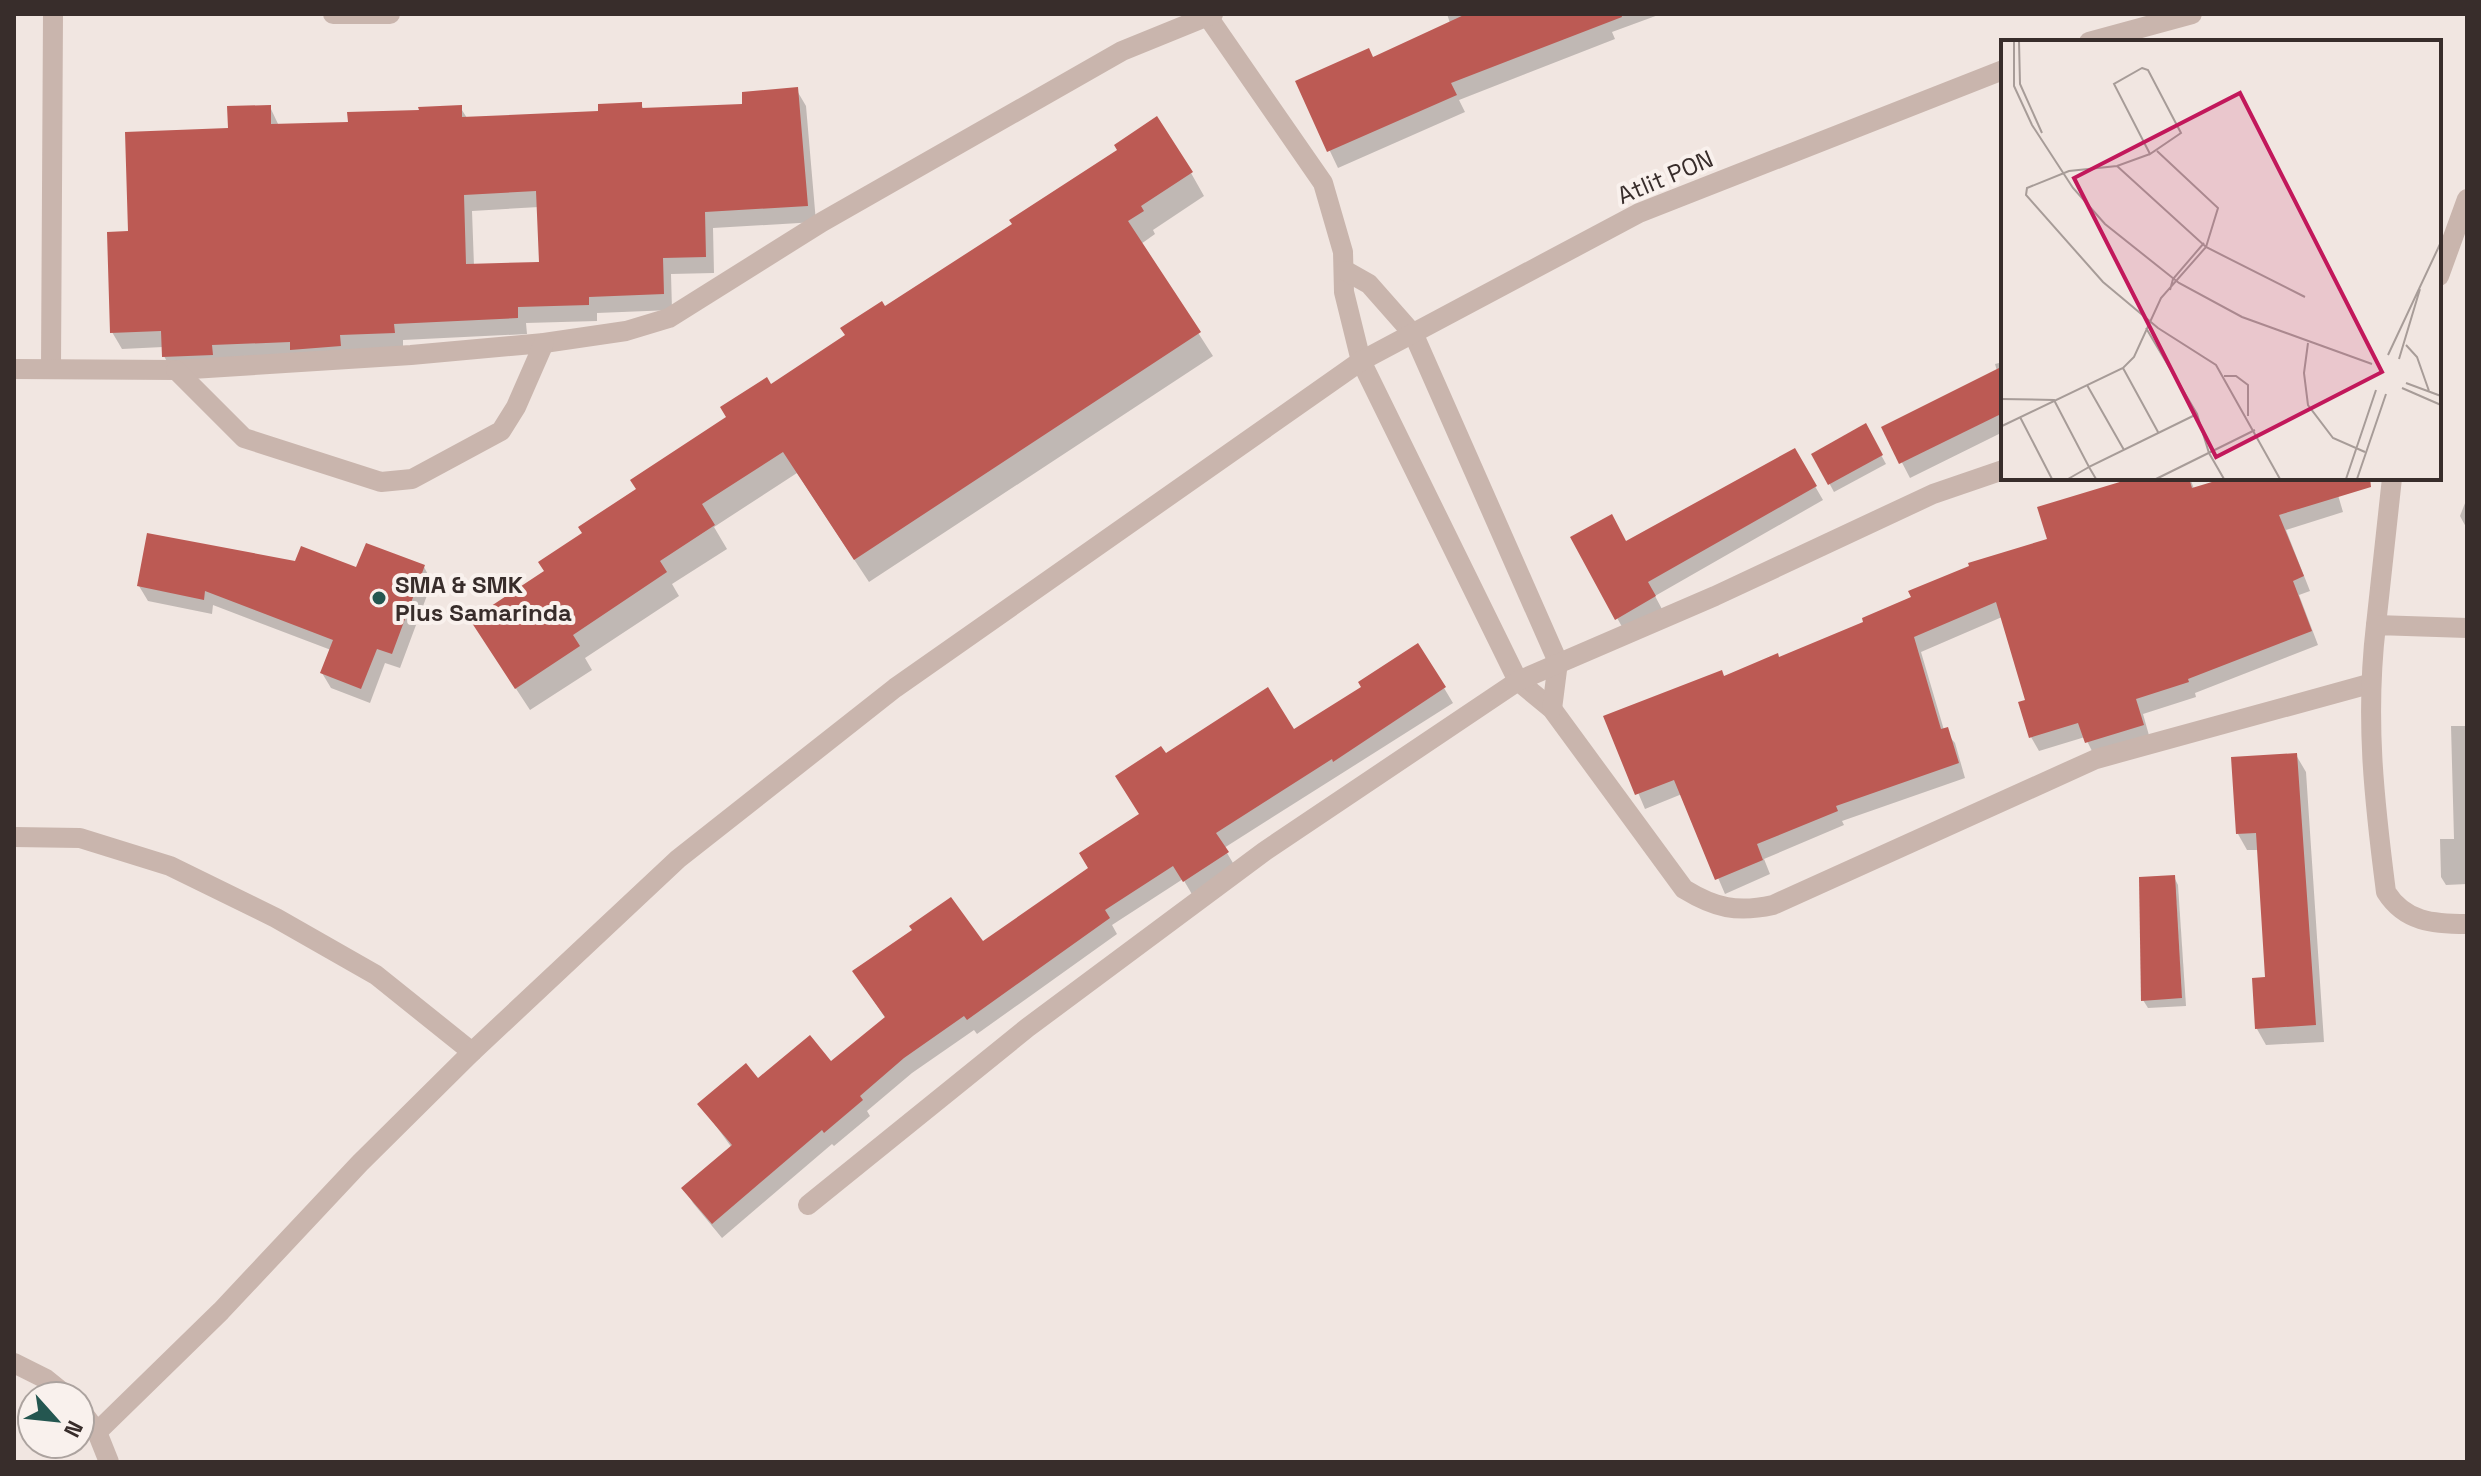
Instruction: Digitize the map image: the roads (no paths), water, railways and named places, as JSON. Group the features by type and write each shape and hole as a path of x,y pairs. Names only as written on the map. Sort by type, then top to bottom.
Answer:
{"street":[{"path":"51,368 53,14"},
{"path":"333,14 378,15"},
{"path":"2096,40 2192,14"},
{"path":"14,369 176,370 544,343 626,331 669,318 822,222 1122,51 1209,15 1323,183 1346,271 1344,292 1361,361 1518,681 1552,709 1684,889 1724,909 1749,911 1773,905 2096,759 2369,684"},
{"name":"Atlit PON","path":"97,1432 221,1311 360,1163 472,1052 678,859 895,688 1361,361 1639,213 2001,71"},
{"path":"2441,270 2467,199"},
{"path":"1346,271 1369,284 1414,335 1558,662 1552,709"},
{"path":"176,370 251,442 381,482 397,481 412,479 501,431 516,407 544,343"},
{"path":"808,1205 1027,1028 1252,860 1518,681 1715,596 1933,494 2001,471"},
{"path":"2392,480 2369,684 2371,779 2386,892 2395,906 2409,916 2434,923 2467,924"},
{"path":"2376,625 2467,628"},
{"path":"14,837 80,838 170,866 276,918 376,975 472,1052"},
{"path":"14,1363 47,1380"},
{"path":"97,1432 109,1462"}],"place":[{"name":"SMA & SMK Plus Samarinda","path":"379,598"}]}
